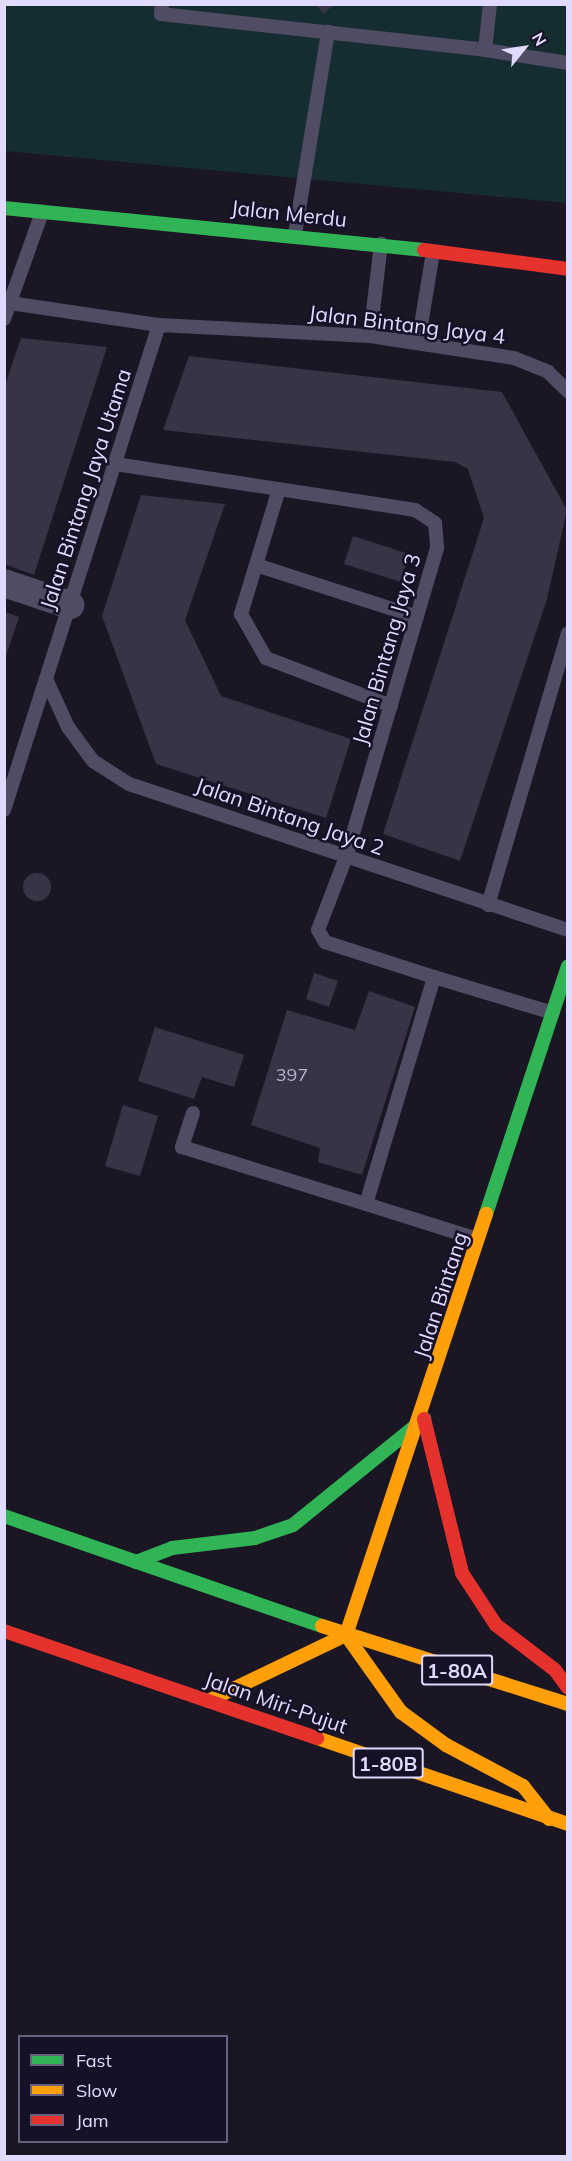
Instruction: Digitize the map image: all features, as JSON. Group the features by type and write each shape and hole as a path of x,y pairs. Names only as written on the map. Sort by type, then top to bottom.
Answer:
{"main road":[{"name":"Jalan Merdu","path":"4,208 295,234 567,269"},
{"name":"Jalan Bintang","path":"346,1635 423,1416 567,966"},
{"path":"136,1562 172,1548 255,1538 293,1525 423,1416 462,1573 496,1625 555,1670 567,1688"},
{"name":"1-80A","path":"4,1516 346,1635 567,1704"},
{"name":"Jalan Miri-Pujut","path":"4,1631 567,1824"},
{"path":"208,1701 346,1635 401,1712 446,1745 524,1785 549,1819"}],"street":[{"path":"4,583 70,604"}],"lane":[{"path":"162,4 161,14 485,50 567,63"},
{"path":"485,50 490,4"},
{"path":"295,234 328,32"},
{"path":"4,319 42,212"},
{"path":"370,336 381,244"},
{"path":"418,343 433,250"},
{"path":"10,303 159,325"},
{"name":"Jalan Bintang Jaya 4","path":"159,325 370,336 514,358 548,372 567,391"},
{"name":"Jalan Bintang Jaya Utama","path":"4,810 159,325"},
{"name":"Jalan Bintang Jaya 3","path":"115,464 416,510 435,523 437,548 346,857 318,930 325,942 434,977"},
{"path":"279,489 241,614 266,658 391,706"},
{"path":"256,566 417,617"},
{"path":"488,905 567,634"},
{"name":"Jalan Bintang Jaya 2","path":"46,679 68,727 93,761 129,784 567,930"},
{"path":"366,1204 434,977 552,1013"},
{"path":"193,1113 182,1147 479,1240"}],"green space":[{"path":"4,5 567,5 567,203 5,151"}],"building":[{"path":"316,4 335,4 323,14"},
{"path":"21,338 107,347 34,575 4,564 4,388"},
{"path":"189,356 502,392 567,510 547,599 460,861 383,834 484,518 468,469 455,462 163,430"},
{"path":"141,495 225,504 185,620 221,696 351,739 326,818 156,764 102,616"},
{"path":"353,536 409,554 401,582 344,564"},
{"path":"5,612 19,617 5,659"},
{"path":"37,873 47,877 51,887 47,897 37,901 27,897 23,887 27,877"},
{"path":"314,973 338,981 329,1007 306,999"},
{"path":"369,991 415,1007 362,1175 318,1162 320,1148 251,1125 287,1010 355,1030"},
{"path":"155,1027 244,1055 234,1087 202,1077 194,1099 138,1081"},
{"path":"123,1105 158,1116 140,1176 105,1166"}],"traffic: fast":[{"path":"4,208 424,250"},
{"path":"486,1214 568,966"},
{"path":"136,1562 172,1548 255,1538 293,1525 424,1419"},
{"path":"4,1516 322,1626"}],"traffic: slow":[{"path":"346,1635 486,1214"},
{"path":"322,1626 568,1704"},
{"path":"346,1635 401,1712 446,1745 523,1786 549,1819"},
{"path":"208,1701 346,1635"},
{"path":"317,1738 568,1824"}],"traffic: jam":[{"path":"424,250 568,269"},
{"path":"424,1419 462,1573 496,1625 555,1670 568,1688"},
{"path":"4,1631 317,1738"}]}
